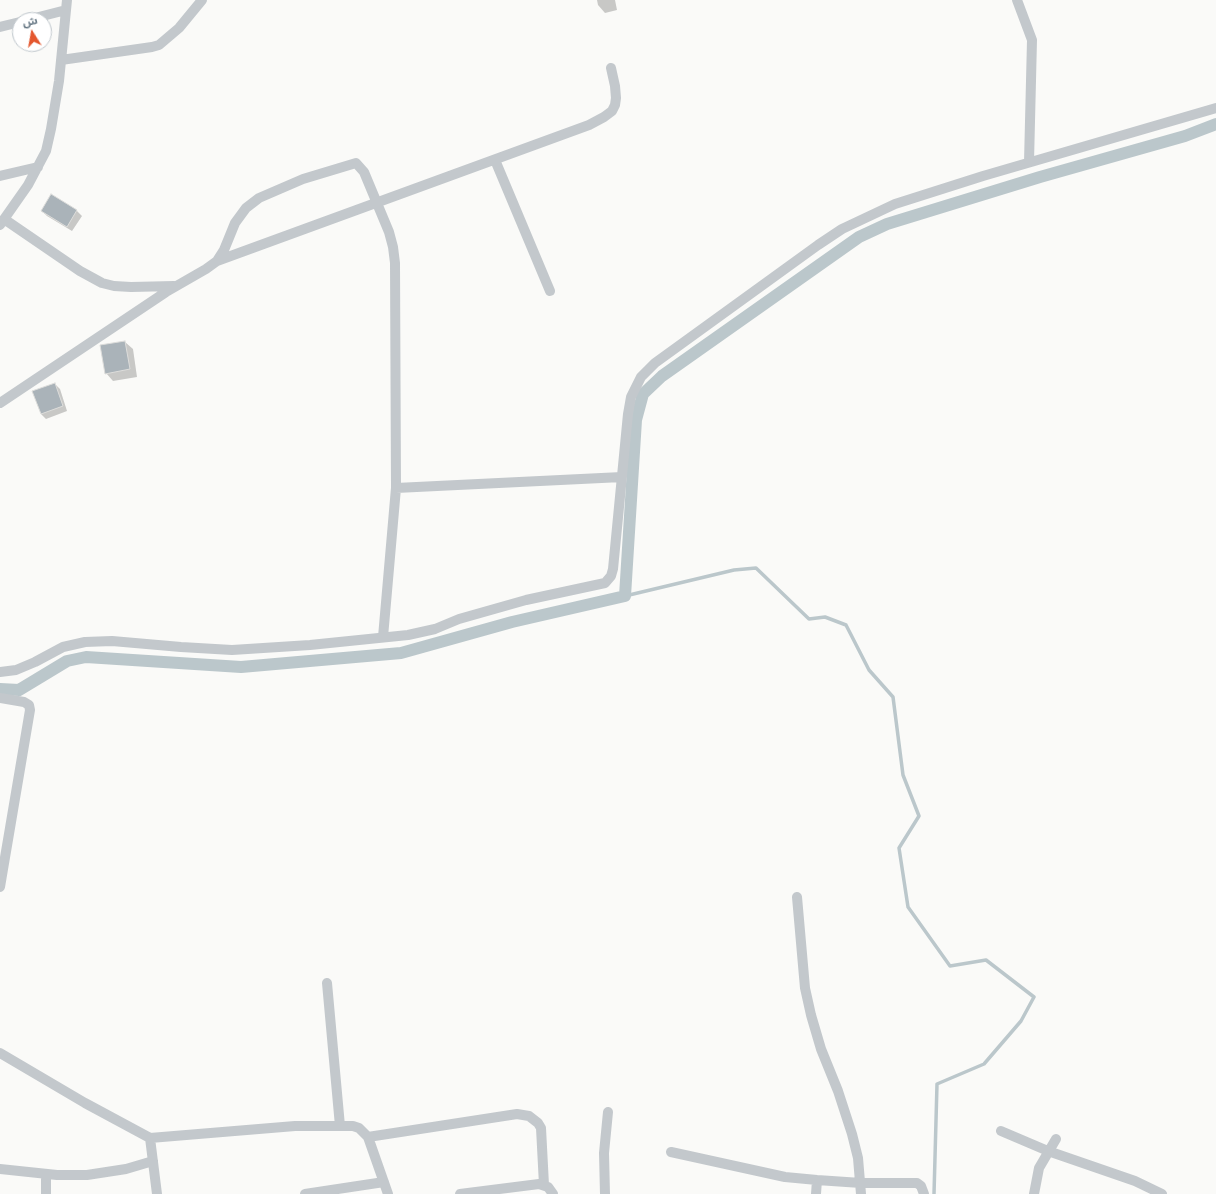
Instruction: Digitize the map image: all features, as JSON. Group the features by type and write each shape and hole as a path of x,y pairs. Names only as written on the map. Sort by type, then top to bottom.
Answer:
{"street":[{"path":"61,60 159,45 179,28 202,0"},
{"path":"1017,0 1032,40 1029,162"},
{"path":"48,12 67,5 51,129 46,151 38,167 28,185 2,222 80,271 102,283 114,286 131,287 176,286"},
{"path":"0,27 12,24"},
{"path":"0,403 176,286 217,261 495,160 604,118 612,111 616,98 611,68"},
{"path":"0,672 16,670 63,647 86,642 112,641 232,650 310,645 408,635 526,600 605,583 611,576 613,569 628,414 632,397 641,377 655,363 842,229 895,204 1029,162 1216,108"},
{"path":"495,160 550,291"},
{"path":"217,261 224,250 235,223 246,208 259,198 303,179 356,162 364,172 389,232 396,263 396,488 383,637"},
{"path":"0,176 38,167"},
{"path":"396,488 622,477"},
{"path":"0,698 24,702 29,705 30,710 0,887"},
{"path":"797,897 805,988 821,1049 838,1091 852,1134 858,1158 861,1194"},
{"path":"327,983 340,1126"},
{"path":"0,1053 85,1103 150,1138 294,1126 353,1126 359,1128 368,1137 388,1194"},
{"path":"605,1194 604,1154 608,1112"},
{"path":"368,1137 518,1114 529,1116 538,1123 541,1128 544,1185"},
{"path":"1001,1131 1048,1150 1135,1181 1162,1194"},
{"path":"150,1138 157,1194"},
{"path":"1034,1194 1039,1168 1048,1150 1056,1139"},
{"path":"672,1152 778,1175 816,1180 861,1183 917,1183 921,1186 924,1194"},
{"path":"0,1169 57,1175 87,1175 126,1169 154,1161"},
{"path":"46,1174 46,1194"},
{"path":"816,1180 816,1194"},
{"path":"304,1194 384,1182"},
{"path":"460,1194 539,1184 548,1187 553,1194"}],"building":[{"path":"51,194 77,210 67,227 41,211"},
{"path":"125,341 130,369 105,374 100,345"},
{"path":"55,383 63,406 41,414 32,391"}],"waterway":[{"path":"0,689 19,690 67,661 86,657 241,667 401,653 512,622 625,596 636,420 643,394 662,376 859,237 887,224 1040,177 1185,136 1216,124"},
{"path":"625,596 734,570 756,568 809,619 825,617 846,625 869,670 893,697 903,775 919,816 899,848 908,907 950,966 986,960 1034,997 1021,1021 984,1064 937,1084 934,1194"}]}
